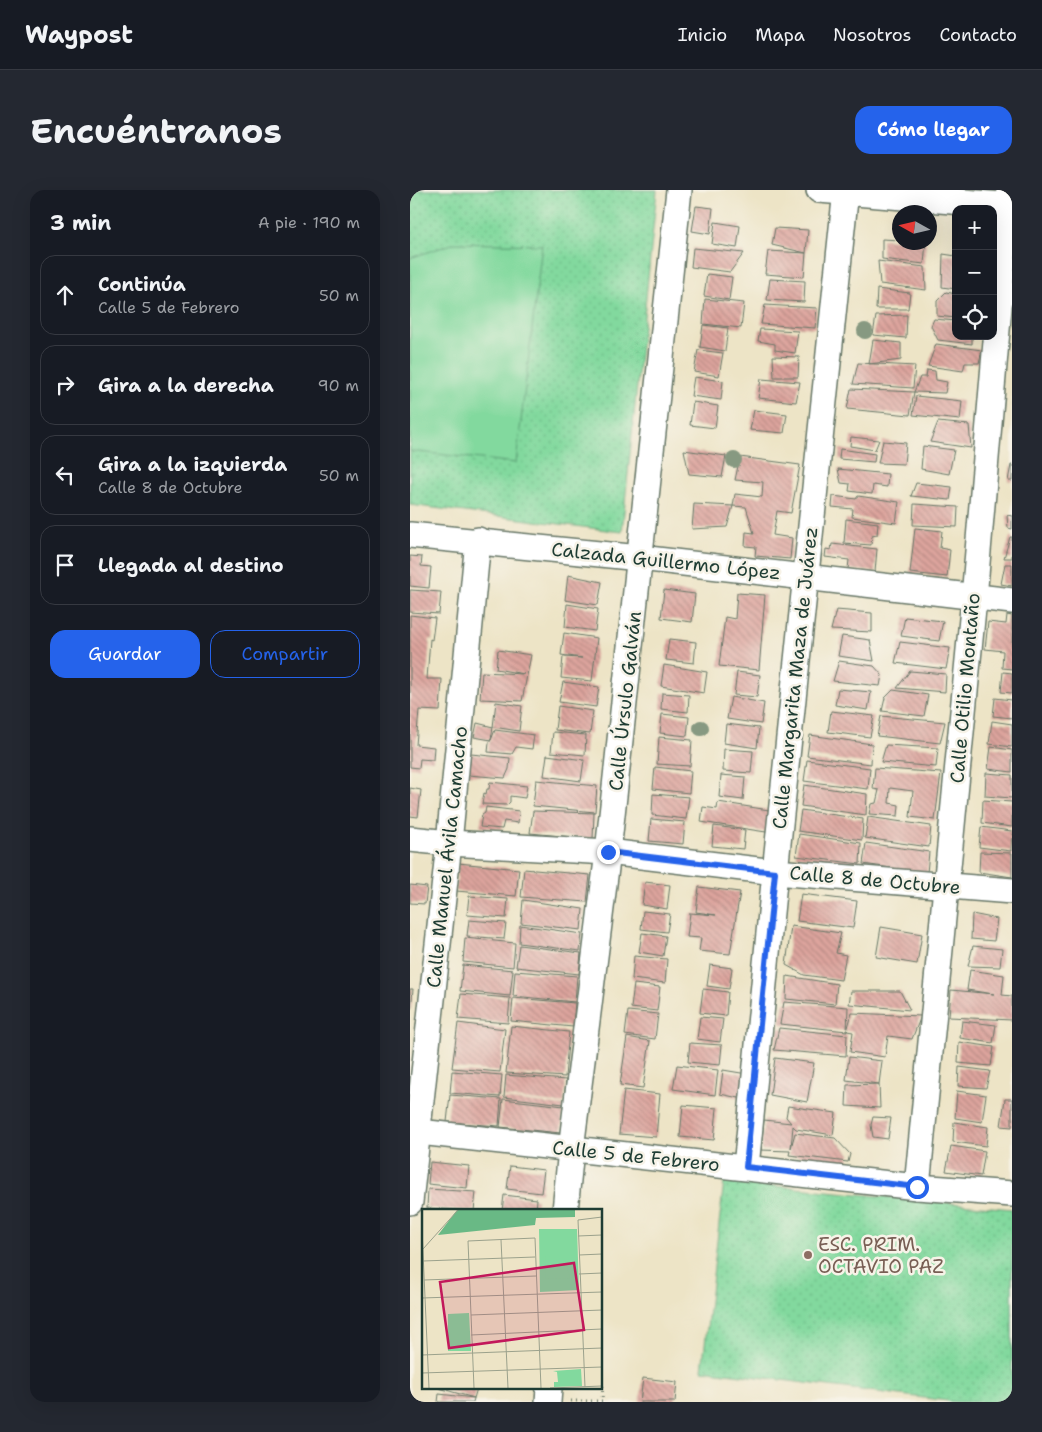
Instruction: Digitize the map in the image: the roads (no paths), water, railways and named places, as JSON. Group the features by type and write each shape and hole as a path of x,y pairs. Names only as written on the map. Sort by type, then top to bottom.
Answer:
{"street":[{"name":"Calle Úrsulo Galván","path":"565,1209 608,852 679,190"},
{"path":"819,190 1010,201"},
{"name":"Calle Margarita Maza de Juárez","path":"746,1167 846,191"},
{"name":"Calle Otilio Montaño","path":"917,1187 947,885 1010,201"},
{"name":"Calzada Guillermo López","path":"410,535 478,540 1012,601"},
{"name":"Calle Manuel Ávila Camacho","path":"410,1202 414,1132 449,843 478,540"},
{"name":"Calle 8 de Octubre","path":"410,839 608,852 775,872 1012,891"},
{"name":"Calle 5 de Febrero","path":"414,1132 917,1187 1012,1194"}],"place":[{"name":"ESC. PRIM. OCTAVIO PAZ","path":"808,1255"}]}
